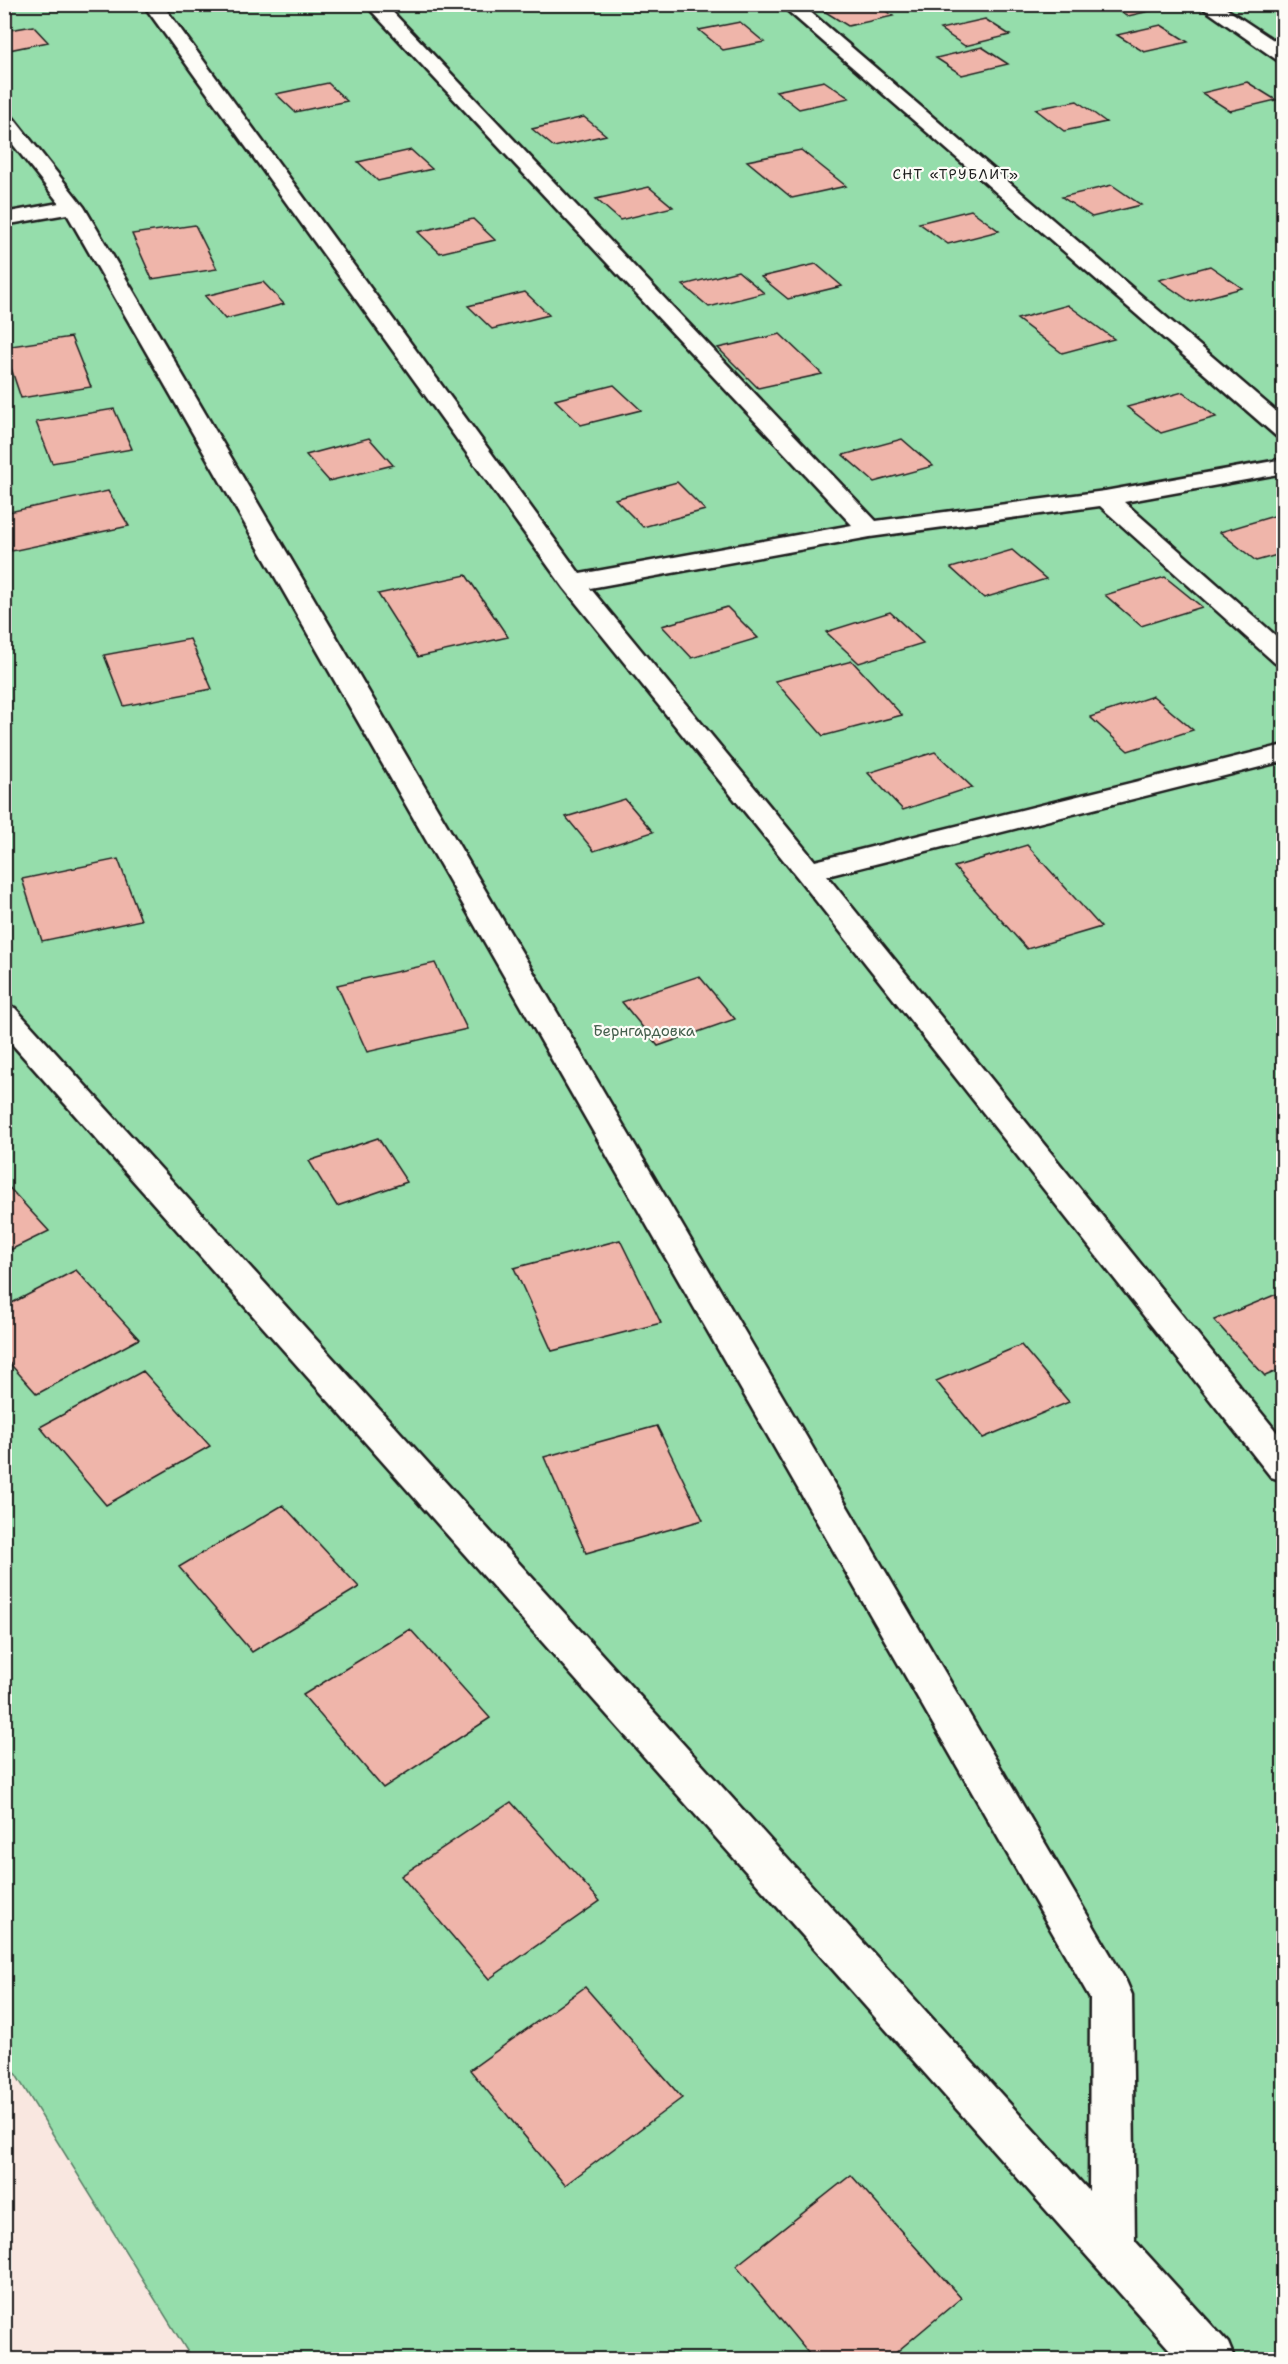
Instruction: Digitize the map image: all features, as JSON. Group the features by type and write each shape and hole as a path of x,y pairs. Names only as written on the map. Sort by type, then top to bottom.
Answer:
{"street":[{"path":"152,4 573,583 808,872 1284,1467"},
{"path":"374,4 870,529"},
{"path":"789,4 1284,431"},
{"path":"1206,4 1284,56"},
{"path":"4,119 73,207 1111,1995 1112,2248"},
{"path":"4,219 73,207"},
{"path":"573,583 870,529 1105,498 1284,466"},
{"path":"1105,498 1284,657"},
{"path":"808,872 1284,753"},
{"path":"4,1016 1112,2248 1210,2360"}],"green space":[{"name":"Бернгардовка","path":"5,5 1283,5 1283,2359 192,2359 5,2057"}],"building":[{"path":"852,4 875,4 893,16 848,26 824,11"},
{"path":"1108,4 1168,4 1172,6 1128,16"},
{"path":"985,19 1010,35 965,46 940,29"},
{"path":"740,22 764,42 723,50 699,30"},
{"path":"1161,25 1188,42 1144,52 1117,35"},
{"path":"33,26 48,42 4,51 4,31"},
{"path":"982,47 1008,64 962,75 936,58"},
{"path":"824,81 849,98 799,109 776,91"},
{"path":"1247,82 1276,100 1230,111 1202,93"},
{"path":"328,83 347,101 295,112 276,94"},
{"path":"1077,101 1106,122 1064,131 1035,109"},
{"path":"584,117 606,135 554,147 532,129"},
{"path":"411,150 432,169 378,181 358,162"},
{"path":"801,150 846,186 792,198 747,161"},
{"path":"1112,185 1141,205 1092,217 1062,197"},
{"path":"649,187 673,207 620,220 596,199"},
{"path":"971,210 999,231 948,244 919,223"},
{"path":"473,219 495,240 440,253 418,232"},
{"path":"195,225 217,269 152,279 132,234"},
{"path":"816,264 842,286 788,299 761,277"},
{"path":"1210,266 1242,288 1191,302 1159,280"},
{"path":"738,271 764,293 709,307 683,285"},
{"path":"263,282 284,304 225,319 205,296"},
{"path":"525,292 549,315 492,329 468,306"},
{"path":"1068,305 1114,339 1062,353 1017,319"},
{"path":"780,334 822,374 758,388 718,348"},
{"path":"71,337 91,387 21,398 4,347"},
{"path":"614,385 641,410 581,425 555,400"},
{"path":"1183,392 1216,417 1161,433 1127,407"},
{"path":"114,409 132,449 52,463 36,422"},
{"path":"369,438 393,465 329,481 306,455"},
{"path":"902,439 933,466 874,482 843,455"},
{"path":"677,482 705,510 643,527 615,499"},
{"path":"108,491 129,526 12,551 4,535 4,513"},
{"path":"1277,515 1284,519 1284,553 1256,561 1220,532"},
{"path":"1012,550 1046,579 984,598 951,568"},
{"path":"466,575 508,637 418,657 378,594"},
{"path":"1165,577 1202,607 1141,626 1105,595"},
{"path":"727,607 758,638 692,658 662,626"},
{"path":"890,612 923,643 859,663 826,632"},
{"path":"190,639 212,689 124,706 104,655"},
{"path":"852,661 902,715 823,736 775,681"},
{"path":"1153,696 1193,730 1128,751 1090,717"},
{"path":"935,752 972,787 903,810 868,773"},
{"path":"625,799 653,832 594,851 566,817"},
{"path":"1027,845 1101,927 1027,949 954,867"},
{"path":"118,859 141,920 42,941 22,879"},
{"path":"435,963 467,1029 367,1052 337,985"},
{"path":"699,976 735,1019 658,1046 622,1002"},
{"path":"378,1138 407,1182 337,1206 309,1161"},
{"path":"4,1182 49,1231 4,1253"},
{"path":"620,1240 661,1323 552,1351 514,1268"},
{"path":"76,1270 139,1339 37,1394 4,1357 4,1307"},
{"path":"1284,1291 1284,1368 1265,1376 1214,1320"},
{"path":"1021,1345 1069,1402 983,1438 936,1381"},
{"path":"143,1371 210,1446 106,1505 40,1427"},
{"path":"657,1426 703,1520 586,1553 544,1457"},
{"path":"283,1505 359,1587 252,1652 179,1567"},
{"path":"410,1629 490,1718 383,1788 303,1695"},
{"path":"511,1802 600,1901 489,1979 401,1876"},
{"path":"585,1987 682,2098 565,2185 470,2070"},
{"path":"851,2175 961,2298 887,2360 814,2360 736,2266"}],"district":[{"name":"СНТ «ТРУБЛИТ»","path":"956,174"}]}
